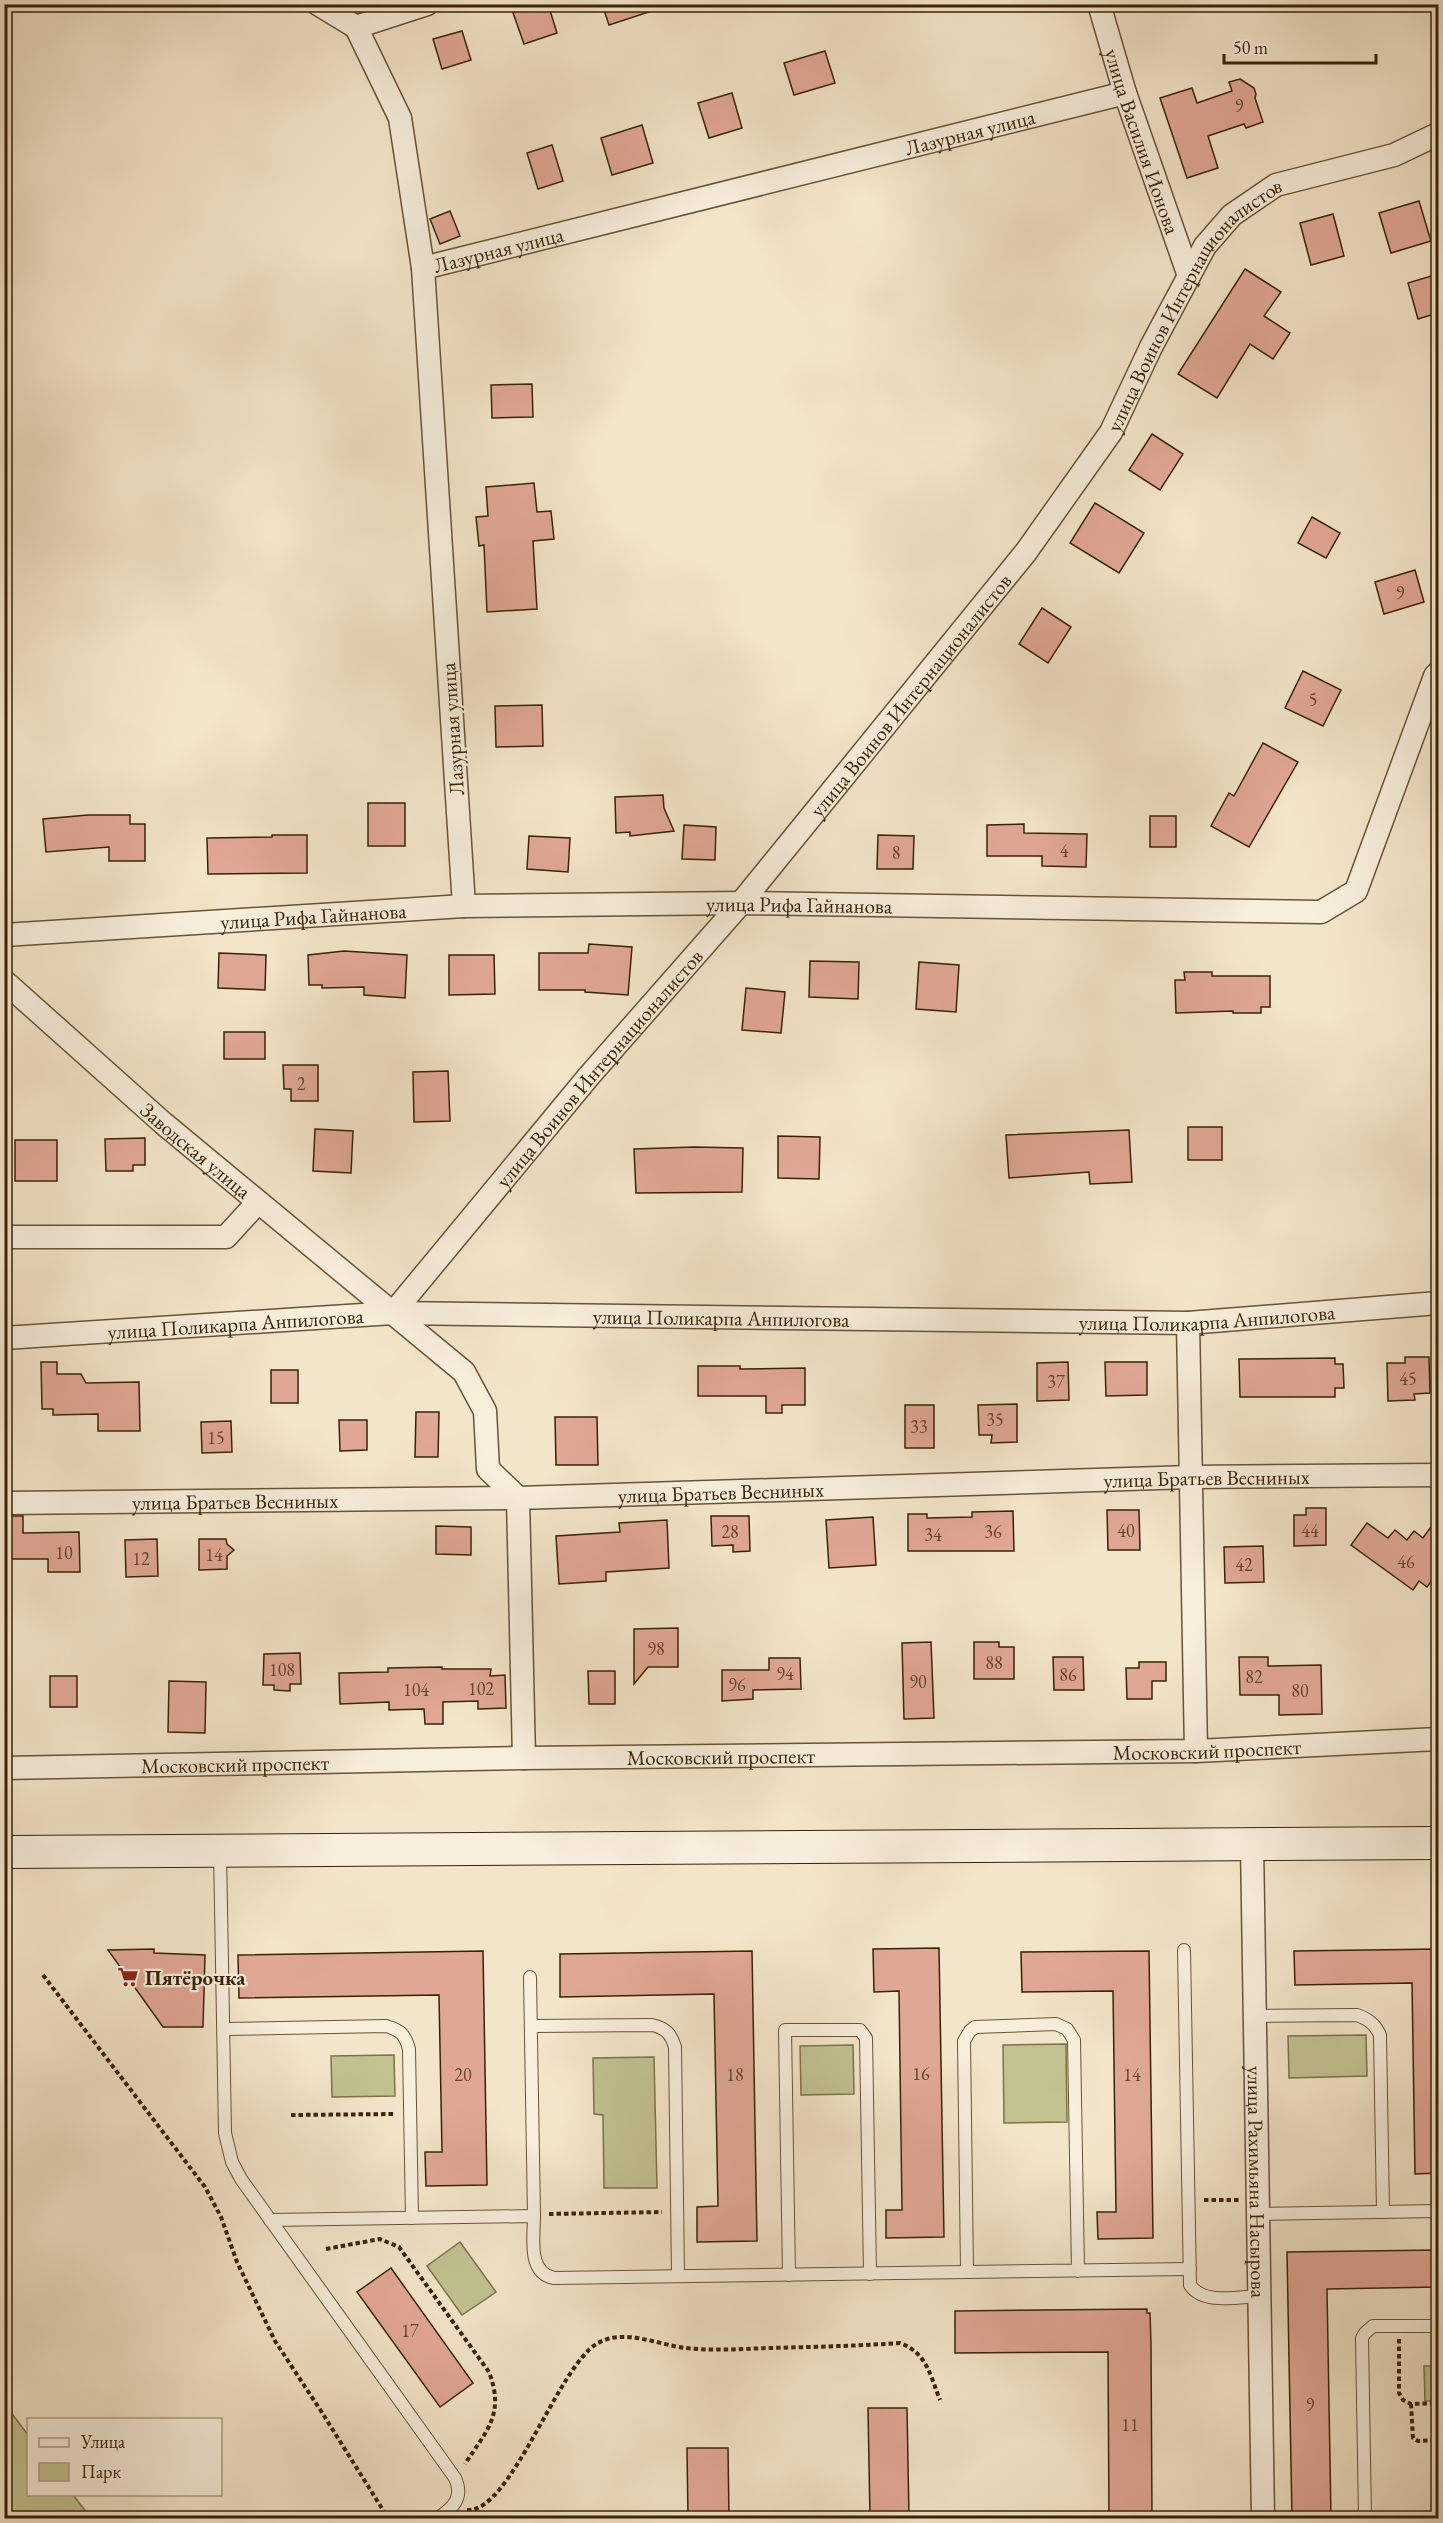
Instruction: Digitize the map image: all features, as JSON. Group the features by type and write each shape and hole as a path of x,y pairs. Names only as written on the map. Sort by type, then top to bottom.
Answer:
{"main road":[{"path":"4,1852 1438,1843"}],"street":[{"path":"318,4 356,27 400,118 423,268"},
{"path":"356,27 427,4"},
{"name":"улица Василия Ионова","path":"1099,4 1125,93 1189,276"},
{"name":"Лазурная улица","path":"464,906 423,268 1125,93"},
{"name":"улица Воинов Интернационалистов","path":"393,1313 589,1076 741,903 1026,552 1111,432 1151,347 1205,246 1232,215 1276,185 1394,155 1438,135"},
{"name":"улица Рифа Гайнанова","path":"4,935 464,906 741,903 1321,912 1356,891 1438,673"},
{"name":"Заводская улица","path":"4,981 163,1123 464,1372 485,1411 488,1469 519,1498"},
{"path":"4,1237 226,1237 258,1202"},
{"name":"улица Поликарпа Анпилогова","path":"4,1338 393,1313 1188,1323 1438,1303"},
{"path":"1188,1323 1196,1751"},
{"name":"улица Братьев Весниных","path":"4,1503 519,1498 1191,1477 1438,1475"},
{"path":"519,1498 524,1758"},
{"name":"Московский проспект","path":"4,1768 524,1758 1196,1751 1438,1739"},
{"name":"улица Рахимьяна Насырова","path":"1252,1844 1263,2518"}],"lane":[{"path":"220,1849 225,2133 229,2153 241,2179 455,2478 459,2494 453,2508 438,2518"},
{"path":"1184,1950 1190,2285 1200,2295 1208,2297 1259,2296"},
{"path":"530,1977 535,2261 539,2272 545,2277 1190,2269"},
{"path":"1254,2016 1357,2015 1376,2028 1380,2035 1383,2212"},
{"path":"967,2272 964,2041 970,2031 982,2026 1056,2024 1067,2029 1074,2040 1078,2271"},
{"path":"531,2026 652,2025 667,2030 675,2047 678,2276"},
{"path":"224,2028 386,2026 399,2030 406,2039 409,2049 412,2218"},
{"path":"789,2275 785,2030 847,2029 860,2030 866,2038 870,2274"},
{"path":"1258,2206 1383,2212 1438,2211"},
{"path":"270,2220 534,2215"},
{"path":"1365,2518 1362,2338 1365,2332 1374,2326 1438,2326"}],"path":[{"path":"43,1975 205,2187 221,2217 237,2262 274,2341 321,2410 388,2518"},
{"path":"291,2115 410,2113"},
{"path":"1188,2200 1258,2206"},
{"path":"534,2215 677,2212"},
{"path":"326,2249 380,2239 399,2247 489,2372 495,2389 495,2414 491,2426 455,2478"},
{"path":"1398,2326 1400,2393 1403,2400 1411,2404 1438,2403"},
{"path":"453,2508 477,2509 492,2499 532,2439 577,2362 599,2342 614,2337 629,2337 698,2349 900,2343 913,2348 923,2359 940,2400"},
{"path":"1411,2404 1413,2438 1438,2440"}],"green space":[{"path":"1366,2035 1367,2076 1289,2078 1288,2036"},
{"path":"1066,2044 1067,2122 1004,2123 1003,2045"},
{"path":"853,2045 854,2094 801,2095 800,2046"},
{"path":"394,2055 395,2096 332,2097 331,2056"},
{"path":"654,2057 657,2188 604,2188 603,2115 594,2114 593,2058"},
{"path":"460,2242 496,2292 462,2315 427,2266"},
{"path":"1424,2366 1438,2366 1438,2401 1425,2401"},
{"path":"4,2403 27,2434 27,2496 74,2496 91,2518 5,2518"}],"building":[{"path":"520,4 548,4 557,33 524,44 511,7"},
{"path":"602,4 661,4 661,8 609,25"},
{"path":"462,31 471,60 442,69 433,39"},
{"path":"825,51 835,83 794,95 784,63"},
{"path":"1240,79 1254,88 1263,122 1246,128 1244,124 1208,136 1218,168 1187,178 1160,98 1192,88 1197,103 1232,91 1229,82"},
{"path":"732,93 742,128 709,138 698,103"},
{"path":"642,125 653,163 612,175 601,138"},
{"path":"552,145 563,181 538,189 527,153"},
{"path":"1419,201 1431,241 1391,253 1379,213"},
{"path":"450,211 460,236 440,244 430,219"},
{"path":"1333,214 1344,256 1311,265 1300,223"},
{"path":"1245,269 1281,292 1264,316 1290,333 1273,359 1250,344 1217,398 1178,374"},
{"path":"1438,274 1438,313 1418,319 1408,283"},
{"path":"532,384 533,417 492,418 491,385"},
{"path":"1152,434 1183,454 1160,490 1129,470"},
{"path":"534,483 537,512 551,511 554,539 533,541 537,609 487,612 484,545 479,546 476,517 488,516 486,487"},
{"path":"1095,503 1144,533 1119,573 1070,543"},
{"path":"1312,517 1340,533 1326,558 1298,543"},
{"path":"1415,570 1424,602 1384,614 1375,582"},
{"path":"1042,608 1071,627 1048,663 1019,644"},
{"path":"1303,671 1341,690 1323,726 1285,708"},
{"path":"542,705 543,746 496,747 495,706"},
{"path":"1263,743 1298,762 1249,847 1211,826 1229,793 1234,796"},
{"path":"663,795 664,808 674,831 630,836 630,832 616,833 615,797"},
{"path":"368,803 405,803 405,846 368,846"},
{"path":"88,815 130,815 130,824 145,824 145,861 109,861 109,847 46,852 43,819"},
{"path":"1150,816 1176,816 1176,847 1150,847"},
{"path":"1024,824 1024,833 1087,834 1086,867 1042,866 1042,856 987,856 987,825"},
{"path":"684,825 716,827 715,860 682,859"},
{"path":"272,835 307,835 307,873 208,874 207,838 272,837"},
{"path":"878,835 914,836 913,869 877,869"},
{"path":"529,836 570,838 568,872 527,869"},
{"path":"589,944 632,947 628,995 585,992 585,990 539,990 539,953 588,953"},
{"path":"344,951 407,955 405,998 364,995 364,987 322,988 322,985 309,985 308,955"},
{"path":"219,953 266,955 265,990 218,988"},
{"path":"449,955 494,955 495,994 449,995"},
{"path":"810,961 859,962 858,999 809,997"},
{"path":"919,962 959,965 956,1012 916,1009"},
{"path":"1184,972 1212,972 1212,976 1270,976 1270,1007 1261,1007 1261,1013 1233,1013 1233,1011 1176,1013 1175,980 1185,980"},
{"path":"746,988 785,992 781,1033 742,1030"},
{"path":"224,1032 265,1032 265,1059 224,1059"},
{"path":"283,1065 318,1065 318,1101 291,1101 291,1089 284,1089"},
{"path":"448,1071 450,1121 414,1122 413,1072"},
{"path":"1188,1127 1222,1127 1222,1160 1188,1160"},
{"path":"315,1129 353,1131 351,1173 313,1171"},
{"path":"1129,1130 1132,1182 1090,1184 1089,1172 1009,1178 1006,1135"},
{"path":"778,1136 820,1137 819,1179 778,1178"},
{"path":"145,1138 145,1165 133,1165 133,1171 106,1171 105,1139"},
{"path":"15,1140 57,1140 57,1181 15,1181"},
{"path":"743,1148 742,1192 636,1193 634,1149"},
{"path":"1405,1357 1429,1357 1430,1393 1414,1394 1415,1400 1388,1401 1387,1363 1405,1363"},
{"path":"1335,1358 1335,1364 1343,1364 1344,1388 1335,1388 1335,1397 1240,1397 1239,1359"},
{"path":"41,1362 57,1362 57,1374 81,1374 86,1383 139,1382 140,1431 98,1431 98,1414 53,1415 53,1409 42,1409"},
{"path":"1068,1362 1069,1400 1037,1401 1037,1363"},
{"path":"1105,1362 1147,1362 1147,1395 1106,1396"},
{"path":"698,1366 740,1366 740,1369 805,1368 805,1405 782,1405 782,1413 766,1413 766,1396 698,1396"},
{"path":"271,1370 298,1370 298,1403 271,1403"},
{"path":"1017,1404 1017,1442 991,1443 992,1435 979,1435 978,1405"},
{"path":"905,1405 934,1405 934,1448 905,1448"},
{"path":"416,1412 439,1412 438,1457 415,1457"},
{"path":"555,1417 597,1417 598,1465 556,1465"},
{"path":"339,1420 367,1420 367,1450 340,1451"},
{"path":"231,1421 232,1452 202,1453 201,1422"},
{"path":"1306,1508 1326,1508 1326,1545 1294,1546 1294,1515 1306,1515"},
{"path":"1107,1510 1139,1510 1140,1550 1108,1550"},
{"path":"1013,1511 1014,1551 908,1551 908,1514 927,1514 927,1518 972,1517 972,1512"},
{"path":"8,1516 23,1516 23,1533 79,1532 80,1572 48,1572 48,1559 4,1559 4,1533 8,1533"},
{"path":"711,1516 749,1516 750,1551 733,1552 733,1545 712,1546"},
{"path":"873,1517 876,1565 829,1568 826,1520"},
{"path":"1438,1517 1438,1572 1427,1587 1419,1581 1413,1590 1351,1545 1367,1523 1388,1538 1395,1530 1407,1540 1414,1531 1423,1538"},
{"path":"667,1520 669,1568 606,1572 606,1581 559,1584 556,1536 620,1532 619,1523"},
{"path":"436,1526 471,1527 471,1555 436,1554"},
{"path":"157,1539 158,1576 126,1577 125,1540"},
{"path":"199,1539 226,1539 227,1544 234,1550 227,1556 227,1569 199,1570"},
{"path":"1263,1546 1264,1582 1225,1583 1224,1547"},
{"path":"678,1628 678,1667 648,1667 634,1684 634,1629"},
{"path":"931,1642 934,1718 904,1719 902,1643"},
{"path":"974,1642 999,1642 999,1647 1014,1647 1014,1679 974,1679"},
{"path":"300,1653 301,1684 290,1684 290,1691 274,1690 274,1685 263,1685 264,1654"},
{"path":"1053,1657 1083,1657 1084,1690 1054,1690"},
{"path":"1239,1657 1268,1657 1268,1666 1321,1665 1322,1714 1279,1715 1279,1695 1240,1695"},
{"path":"769,1658 800,1658 801,1689 753,1690 753,1699 722,1701 722,1670 769,1670"},
{"path":"1139,1662 1166,1662 1166,1681 1152,1681 1152,1699 1127,1699 1126,1668 1139,1668"},
{"path":"442,1667 442,1669 491,1669 490,1676 505,1675 506,1708 478,1709 478,1701 443,1702 443,1724 425,1724 424,1709 389,1710 389,1702 340,1704 339,1673 388,1672 388,1668"},
{"path":"588,1671 615,1671 615,1704 589,1704"},
{"path":"50,1676 77,1676 77,1707 50,1707"},
{"path":"169,1681 206,1682 205,1733 168,1732"},
{"path":"939,1948 944,2237 886,2238 886,2210 902,2210 899,1991 874,1992 873,1949"},
{"path":"154,1949 154,1953 205,1955 203,2027 163,2027 108,1950"},
{"path":"1438,1949 1438,2173 1415,2174 1412,1983 1295,1985 1294,1951"},
{"path":"483,1951 487,2185 426,2186 425,2152 442,2152 439,1995 239,1998 238,1955"},
{"path":"752,1951 757,2241 697,2242 697,2207 718,2206 714,1994 560,1997 560,1954"},
{"path":"1149,1951 1153,2238 1098,2239 1097,2212 1116,2212 1113,1991 1022,1992 1021,1952"},
{"path":"1438,2250 1438,2287 1327,2289 1331,2518 1292,2518 1287,2252"},
{"path":"391,2268 473,2383 440,2407 357,2292"},
{"path":"1147,2309 1147,2313 1150,2313 1151,2345 1152,2518 1109,2518 1108,2352 955,2353 955,2311"},
{"path":"868,2408 907,2408 909,2518 870,2518"},
{"path":"687,2448 728,2448 729,2518 688,2518"}],"place":[{"name":"Пятёрочка","path":"128,1977"}]}
